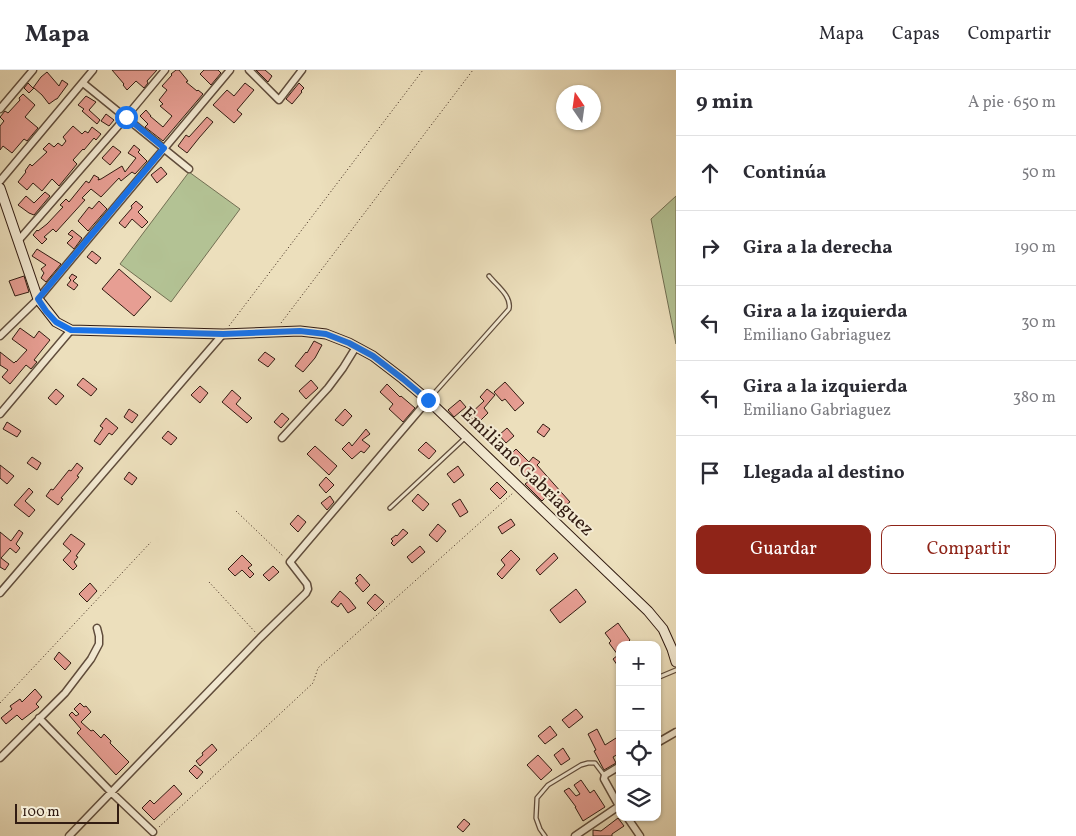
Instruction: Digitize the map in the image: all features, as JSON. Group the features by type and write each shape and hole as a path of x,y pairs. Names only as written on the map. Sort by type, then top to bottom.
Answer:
{"main road":[{"path":"0,188 38,299 56,322 71,330"},
{"name":"Emiliano Gabriaguez","path":"71,330 223,334 300,331 326,334 373,356 428,400 648,611 663,629 676,662"}],"street":[{"path":"0,109 33,70"},
{"path":"0,181 93,70"},
{"path":"18,242 165,70"},
{"path":"0,336 38,299 230,70"},
{"path":"249,70 279,100 302,70"},
{"path":"83,83 190,169"},
{"path":"0,414 71,330"},
{"path":"0,593 223,334"},
{"path":"282,438 328,388 356,347"},
{"path":"68,836 308,589 307,584 290,562 428,400"},
{"path":"0,758 65,693 92,659 98,644 97,628"},
{"path":"39,718 153,832"},
{"path":"661,741 676,732"},
{"path":"616,768 605,775 604,780 616,802"},
{"path":"574,836 616,809"},
{"path":"630,821 640,836"}],"lane":[{"path":"428,400 509,309 508,299 488,276"},
{"path":"390,508 466,436"},
{"path":"661,676 676,670"},
{"path":"545,836 536,818 537,798 548,785 581,765 588,763 595,763 605,775"}],"path":[{"path":"223,334 423,70"},
{"path":"274,332 473,70"},
{"path":"153,832 313,684 318,668 520,487"},
{"path":"236,511 290,562"},
{"path":"0,703 151,542"},
{"path":"209,582 260,638"}],"green space":[{"path":"189,172 240,209 171,302 120,264"},
{"path":"676,196 676,344 651,219"}],"building":[{"path":"112,70 157,70 147,81 148,83 144,88 136,81 127,90"},
{"path":"176,70 179,70 188,81 186,82 203,94 163,141 145,127 148,124 140,116 146,110 163,127 172,116 160,106 163,104 159,100 167,90 162,86"},
{"path":"204,70 218,70 221,73 211,85 200,74"},
{"path":"256,70 265,70 272,76 268,82"},
{"path":"47,72 59,86 62,80 68,84 57,99 49,104 34,88 29,93 24,88 28,83 33,88"},
{"path":"245,83 254,90 237,110 242,114 234,123 213,105 227,90 234,96"},
{"path":"299,83 304,88 292,104 286,99"},
{"path":"23,94 35,105 25,117 38,128 27,141 24,139 12,153 3,146 0,150 0,126 4,121 0,117 5,111 8,113"},
{"path":"86,96 96,102 89,110 100,120 97,124 78,105"},
{"path":"106,114 114,120 109,126 101,121"},
{"path":"207,117 213,122 187,153 178,146 186,135 189,137"},
{"path":"73,126 82,134 85,131 88,133 92,127 101,134 96,140 94,138 73,160 77,164 59,186 52,179 42,191 33,183 27,190 18,182 30,164 32,166 47,152 43,149 49,143 54,147 58,143 62,146 66,141 63,137"},
{"path":"134,145 140,150 138,152 147,161 135,174 132,172 121,181 119,178 101,197 91,189 82,198 85,200 56,232 53,229 44,237 47,239 42,244 33,235 47,224 63,207 60,205 66,199 69,202 86,181 89,183 94,175 99,178 98,180 122,166 125,172 136,158 128,153"},
{"path":"113,146 121,152 110,165 102,158"},
{"path":"161,167 167,174 157,183 151,175"},
{"path":"45,192 50,196 34,215 18,205 26,196 34,203"},
{"path":"99,201 107,209 88,231 78,221 89,207 92,209"},
{"path":"136,201 143,207 138,212 148,222 142,228 132,219 125,228 119,223"},
{"path":"72,230 82,238 74,249 67,243 73,237 68,234"},
{"path":"37,249 61,264 46,282 41,278 44,273 41,269 46,265 32,256"},
{"path":"92,251 101,258 96,264 87,257"},
{"path":"119,269 151,297 134,316 102,289"},
{"path":"72,274 77,277 73,281 78,285 74,290 67,285 71,280 69,278"},
{"path":"24,276 29,292 15,296 9,281"},
{"path":"20,328 34,338 39,331 50,340 34,360 37,362 31,369 26,365 10,384 2,377 8,370 0,365 0,352 14,363 27,350 12,339"},
{"path":"314,341 322,345 315,358 303,372 295,366 307,353"},
{"path":"265,352 275,359 268,367 258,360"},
{"path":"83,378 97,389 91,396 77,385"},
{"path":"311,380 318,388 306,399 299,391"},
{"path":"505,382 524,403 515,411 505,399 502,401 494,392"},
{"path":"387,384 415,408 403,422 389,409 393,404 380,392"},
{"path":"200,386 208,393 200,403 191,395"},
{"path":"56,389 64,396 56,405 48,398"},
{"path":"487,389 495,395 484,408 488,413 477,424 469,415 484,401 480,397"},
{"path":"232,390 241,398 236,404 252,418 247,423 222,402"},
{"path":"460,400 466,407 454,417 448,410"},
{"path":"129,409 138,415 132,423 124,417"},
{"path":"345,409 352,416 343,426 335,420"},
{"path":"282,413 289,419 281,428 274,422"},
{"path":"106,418 118,428 112,435 109,433 100,445 94,441 103,428 100,426"},
{"path":"7,422 21,431 17,437 3,429"},
{"path":"543,424 550,429 544,437 537,432"},
{"path":"507,428 514,436 506,443 499,435"},
{"path":"366,429 370,434 362,440 370,446 364,453 361,451 352,459 342,449 349,442 352,446"},
{"path":"168,431 177,438 171,445 162,438"},
{"path":"426,442 436,451 429,459 418,450"},
{"path":"315,446 337,466 329,475 307,454"},
{"path":"516,449 529,462 533,457 540,462 537,465 570,502 563,507 555,498 553,499 548,495 542,501 525,484 529,481 520,474 523,469 509,456"},
{"path":"32,457 41,463 37,470 27,463"},
{"path":"77,463 83,468 77,476 79,477 61,498 63,499 58,505 46,496"},
{"path":"0,465 14,476 7,484 0,478"},
{"path":"458,466 464,475 454,483 447,474"},
{"path":"129,472 137,478 132,485 124,479"},
{"path":"326,477 334,485 326,493 319,485"},
{"path":"497,482 507,492 500,499 490,489"},
{"path":"29,488 33,492 25,501 35,510 29,517 14,505"},
{"path":"418,494 429,504 423,511 412,501"},
{"path":"330,496 334,502 327,510 321,503"},
{"path":"460,499 468,512 460,517 452,504"},
{"path":"298,515 306,522 298,532 290,524"},
{"path":"511,519 515,525 502,534 498,527"},
{"path":"438,524 446,531 437,542 429,535"},
{"path":"403,529 408,533 394,546 391,543 393,541 391,539 397,536"},
{"path":"19,530 23,533 16,544 20,548 16,553 10,548 1,558 9,564 5,570 0,567 0,532 11,541"},
{"path":"71,534 85,544 76,556 78,557 74,562 77,566 73,570 63,560 71,551 63,544"},
{"path":"420,546 425,552 412,563 407,557"},
{"path":"511,550 520,559 502,579 497,574 505,565 501,560"},
{"path":"554,553 558,558 540,575 536,570"},
{"path":"242,555 252,565 248,568 254,574 250,578 242,570 235,576 228,569"},
{"path":"273,566 279,572 269,581 263,575"},
{"path":"360,574 370,585 363,592 355,583 358,581 356,578"},
{"path":"90,583 97,591 87,602 79,594"},
{"path":"576,589 586,602 560,623 550,610"},
{"path":"340,591 356,608 348,613 341,603 338,607 331,602"},
{"path":"375,594 384,602 375,611 367,603"},
{"path":"618,623 630,640 616,641 616,652 605,633"},
{"path":"59,652 71,663 65,670 54,659"},
{"path":"35,689 42,697 36,704 39,707 22,720 17,715 6,724 1,718 12,709 10,706 20,699 22,702"},
{"path":"80,703 91,712 81,722 101,738 104,734 111,741 110,743 129,762 116,775 77,733 81,729 69,715 72,712 76,716 79,714 74,709"},
{"path":"576,709 583,717 569,728 562,720"},
{"path":"550,726 557,735 545,744 538,736"},
{"path":"597,729 605,745 616,738 616,755 613,757 616,763 604,770 588,734"},
{"path":"212,744 217,750 200,766 196,761"},
{"path":"563,748 570,759 561,765 554,755"},
{"path":"538,755 552,770 541,780 527,765"},
{"path":"195,765 203,772 197,779 189,771"},
{"path":"581,780 590,793 594,790 605,807 583,821 576,807 564,791 569,788 576,796 580,794 574,785"},
{"path":"174,785 182,794 154,820 142,808 150,800 154,804"},
{"path":"464,819 470,824 463,832 457,827"},
{"path":"616,820 620,821 624,826 612,834 612,836 593,836 593,830 601,831"}],"route":[{"path":"126,117 164,148 38,299 56,322 71,330 223,334 300,331 326,334 349,343 373,356 428,400"}]}
